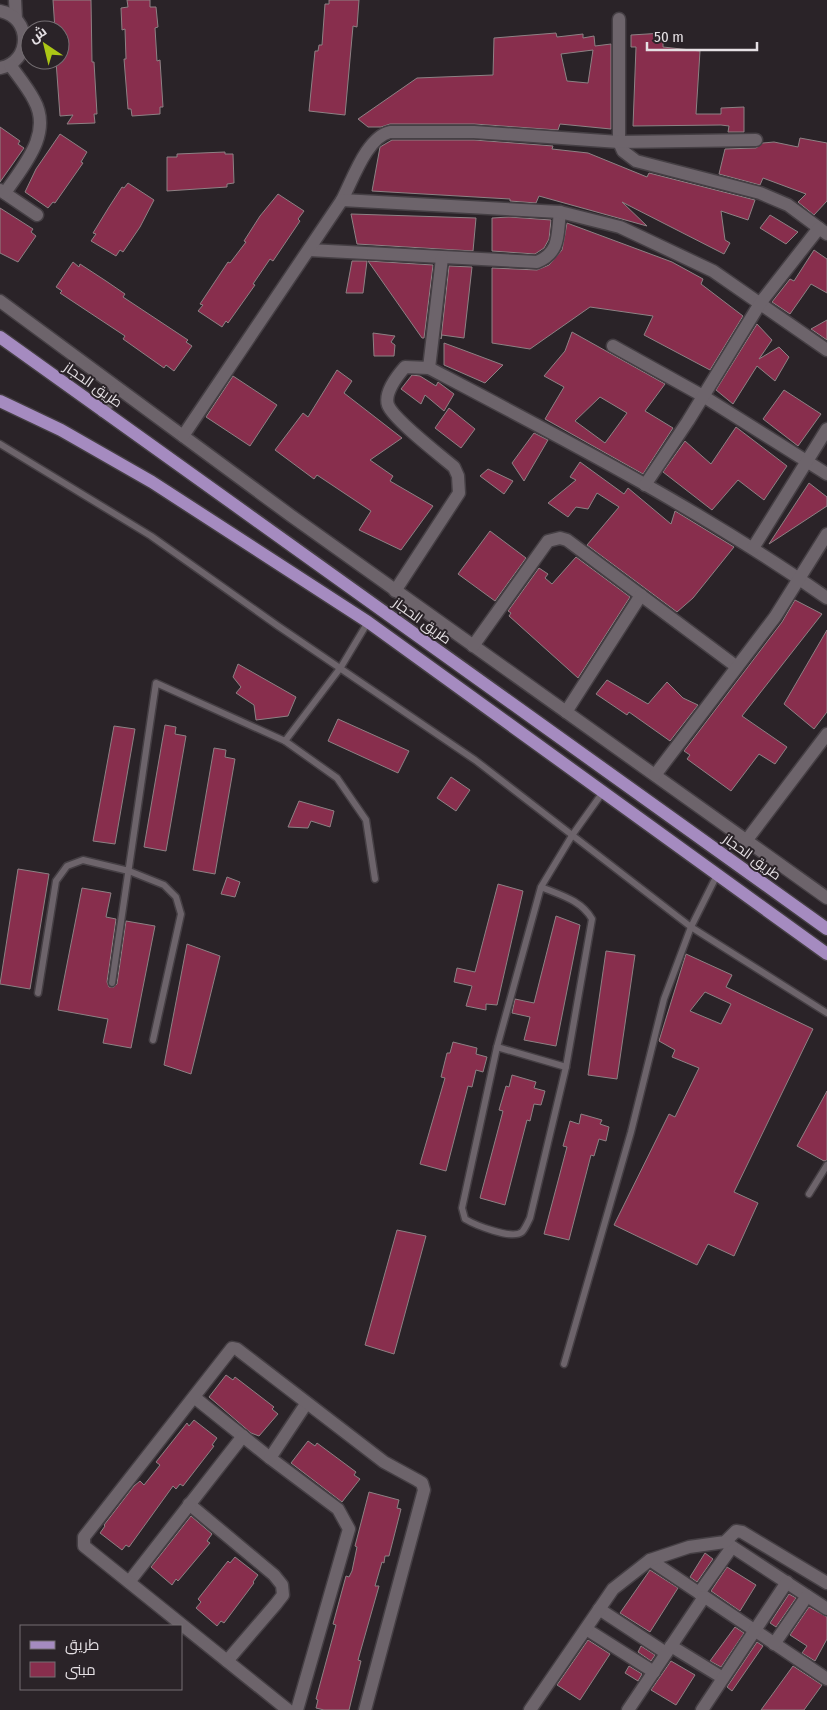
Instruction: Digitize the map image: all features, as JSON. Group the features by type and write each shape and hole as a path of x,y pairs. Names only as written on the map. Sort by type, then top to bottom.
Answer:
{"main road":[{"name":"طريق الحجاز","path":"0,337 827,929"},
{"path":"0,401 61,430 152,482 368,622 827,954"}],"street":[{"path":"15,0 16,19 24,32 25,39 21,54 5,67 34,100 39,114 40,129 35,148 2,192 37,215"},
{"path":"0,11 16,19"},
{"path":"619,19 619,142 623,151 636,161 760,193 788,205 823,231 760,302 703,396 645,485"},
{"path":"183,436 342,200 371,144 381,134 390,132 474,132 619,142 756,140"},
{"path":"342,200 560,212 620,228 713,271 827,350"},
{"path":"309,250 537,262 545,259 555,249 560,212"},
{"path":"429,368 442,258"},
{"path":"0,301 395,590 827,898"},
{"path":"613,346 703,396 827,474"},
{"path":"395,590 459,493 458,476 454,467 388,407 387,398 396,377 405,367 429,368 645,485 753,548 827,598"},
{"path":"104,411 118,388"},
{"path":"753,548 827,429"},
{"path":"655,775 775,617 827,534"},
{"path":"473,646 548,541 556,538 567,540 737,667"},
{"path":"566,712 640,594"},
{"path":"746,841 827,734"},
{"path":"288,1710 84,1546 84,1537 233,1348 237,1349 306,1404 384,1462 422,1483 424,1490 365,1710"},
{"path":"194,1397 270,1458 338,1508 349,1529 298,1710"},
{"path":"270,1458 306,1404"},
{"path":"129,1582 243,1436"},
{"path":"189,1504 274,1575 282,1585 283,1595 227,1661"},
{"path":"628,1710 669,1650 736,1531 742,1532 827,1584"},
{"path":"530,1710 613,1588 650,1560 689,1548 728,1544 827,1609"},
{"path":"650,1560 827,1678"},
{"path":"702,1710 787,1582"},
{"path":"774,1644 807,1596"},
{"path":"599,1609 669,1650 723,1678"},
{"path":"586,1629 654,1672"}],"lane":[{"path":"0,444 151,536 475,760 573,834 691,928 827,1013"},
{"path":"285,741 341,668 368,622"},
{"path":"112,983 156,683 285,741 338,778 366,820 375,879"},
{"path":"541,887 577,902 586,909 592,919 566,1067 530,1218 522,1232 513,1236 475,1225 465,1219 462,1208 497,1047 541,887 573,834 603,792"},
{"path":"38,993 56,881 67,866 83,860 129,871 164,885 176,897 182,914 153,1040"},
{"path":"564,1364 631,1132 664,999 691,928 717,875"},
{"path":"497,1047 566,1067"},
{"path":"809,1194 827,1165"}],"building":[{"path":"53,0 91,0 92,62 94,62 97,114 94,114 95,123 67,124 73,115 60,116 57,70 70,70 70,20 54,20"},
{"path":"127,0 150,0 150,7 156,7 158,27 155,28 157,61 160,60 163,107 160,107 160,114 132,116 131,109 128,109 124,59 126,59 125,29 122,30 121,8 128,7"},
{"path":"329,0 359,0 357,27 353,26 345,115 309,111 315,51 318,51 319,45 322,45 325,4 329,4"},
{"path":"556,33 557,37 583,34 583,38 594,36 595,46 611,44 611,129 560,124 558,130 474,124 390,124 381,127 368,127 358,119 417,78 493,75 494,38","holes":["593,50 588,83 567,81 561,54"]},
{"path":"663,33 663,47 700,51 696,114 721,114 721,108 744,107 744,132 728,132 729,126 721,125 633,126 636,47 631,47 631,35"},
{"path":"0,127 20,141 18,144 24,148 0,182"},
{"path":"60,134 87,152 81,162 83,163 55,203 53,202 48,208 25,192 36,169"},
{"path":"800,138 827,143 827,201 814,215 798,202 806,194 763,178 760,185 719,174 725,149 756,148 763,143 774,142 798,147"},
{"path":"392,140 474,140 553,146 552,149 588,153 647,177 649,173 755,200 748,220 721,211 725,240 730,243 724,254 622,202 647,226 539,196 536,203 510,201 510,199 372,191 380,147"},
{"path":"225,152 225,154 233,154 234,183 227,184 227,187 167,191 167,157 177,157 177,154"},
{"path":"128,183 154,200 140,227 123,252 120,250 116,256 91,241 96,234 93,233 109,207 122,187 124,188"},
{"path":"278,194 304,211 298,219 300,221 273,261 270,259 253,284 255,285 228,323 226,321 222,327 198,311 203,305 200,304 228,262 230,263 246,242 244,241 260,216"},
{"path":"0,208 33,229 31,232 36,236 18,262 0,253"},
{"path":"351,214 476,218 473,251 357,244"},
{"path":"770,215 798,232 786,244 760,228"},
{"path":"509,217 551,220 549,239 544,248 535,254 492,251 492,218"},
{"path":"567,223 672,262 703,279 701,284 743,316 710,370 644,335 653,316 590,307 530,349 492,343 492,268 537,270 549,265 562,250"},
{"path":"814,250 827,259 827,293 811,284 790,314 772,302 790,279 794,281"},
{"path":"352,261 367,261 363,293 346,293"},
{"path":"368,261 433,265 424,338 422,338"},
{"path":"73,262 79,267 80,264 106,281 125,294 123,297 188,340 186,342 192,346 174,371 166,365 164,368 123,339 125,336 60,293 62,291 56,287"},
{"path":"449,266 472,267 464,338 442,335 441,339"},
{"path":"827,320 827,340 811,329"},
{"path":"757,324 772,340 759,359 779,347 789,357 775,381 757,366 733,404 716,390"},
{"path":"572,332 665,384 645,411 673,428 643,474 545,419 564,387 544,376 565,351","holes":["600,397 627,413 605,443 575,421"]},
{"path":"373,333 395,336 391,342 395,345 394,356 374,356"},
{"path":"444,343 503,365 485,383 444,365"},
{"path":"337,370 352,381 344,393 402,438 370,460 393,476 390,481 433,506 401,550 359,530 371,511 317,475 314,479 275,450 303,413 308,417"},
{"path":"412,375 420,376 436,386 438,382 454,394 444,411 425,395 421,404 401,389"},
{"path":"233,376 277,405 250,446 206,417"},
{"path":"784,390 821,414 798,446 763,419"},
{"path":"449,408 475,429 461,448 435,428"},
{"path":"736,427 787,466 764,500 738,480 712,510 663,472 685,441 711,464"},
{"path":"534,433 548,440 524,481 512,463"},
{"path":"580,462 624,494 628,488 671,524 675,511 734,547 693,598 677,612 587,545 619,507 597,493 588,509 576,507 568,517 548,503 576,480 570,477"},
{"path":"488,469 513,481 504,494 480,476"},
{"path":"809,483 827,497 827,506 769,544"},
{"path":"490,531 526,558 495,601 458,574"},
{"path":"576,557 630,597 578,678 509,616 511,613 508,611 539,568 548,574 545,578 552,584"},
{"path":"795,600 822,614 742,716 787,747 775,764 759,754 731,791 687,759 690,755 684,751 782,622"},
{"path":"827,630 827,712 814,729 784,704"},
{"path":"238,664 296,697 288,716 256,720 254,705 236,693 241,687 233,677"},
{"path":"607,680 648,704 667,682 683,698 698,705 670,741 629,712 627,715 596,694"},
{"path":"338,719 409,751 398,773 328,741"},
{"path":"165,725 176,727 175,734 186,736 166,851 144,847"},
{"path":"114,726 135,729 115,844 93,841"},
{"path":"214,748 226,750 225,757 235,759 215,874 193,870"},
{"path":"451,777 470,790 456,811 437,798"},
{"path":"299,801 334,811 330,827 311,821 308,828 288,827"},
{"path":"18,869 49,874 30,989 0,984"},
{"path":"227,877 240,882 235,897 221,894"},
{"path":"498,884 523,891 497,1005 486,1004 486,1010 466,1006 472,986 454,982 457,968 475,972"},
{"path":"82,888 111,893 106,917 116,919 107,982 109,987 114,987 117,984 126,921 155,926 131,1048 103,1043 108,1019 58,1010"},
{"path":"556,916 580,925 556,1046 524,1040 530,1017 512,1013 515,999 534,1003"},
{"path":"187,944 220,956 191,1074 164,1065"},
{"path":"606,951 635,955 617,1079 588,1075"},
{"path":"686,954 732,975 726,987 813,1029 734,1192 758,1203 734,1256 708,1244 697,1265 614,1225 669,1114 675,1117 699,1068 672,1057 675,1050 659,1041","holes":["705,992 731,1004 721,1024 690,1011"]},
{"path":"453,1042 477,1048 476,1054 487,1057 483,1072 476,1070 472,1087 468,1086 446,1171 420,1164 445,1078 441,1077 447,1053 450,1053"},
{"path":"512,1075 536,1082 534,1088 545,1091 541,1105 534,1104 530,1121 527,1120 505,1205 480,1198 503,1111 499,1110 506,1086 509,1087"},
{"path":"827,1091 827,1160 824,1161 797,1146"},
{"path":"581,1114 602,1120 600,1124 609,1127 606,1141 599,1139 594,1156 591,1155 569,1240 544,1234 567,1147 563,1146 570,1121 579,1124"},
{"path":"397,1230 426,1236 394,1354 365,1345"},
{"path":"226,1375 233,1380 235,1377 274,1407 272,1409 278,1414 259,1436 251,1433 209,1397"},
{"path":"194,1420 217,1438 212,1445 214,1446 183,1486 180,1484 176,1489 173,1486 129,1547 126,1545 122,1550 100,1533 104,1525 134,1486 140,1481 144,1485 160,1465 156,1462 187,1423 189,1426"},
{"path":"308,1441 315,1446 317,1443 356,1472 354,1475 360,1479 342,1502 291,1463"},
{"path":"369,1492 399,1500 397,1508 401,1509 389,1556 385,1556 384,1563 382,1562 375,1586 379,1586 358,1660 361,1661 349,1710 324,1710 316,1708 318,1700 316,1699 336,1625 333,1624 346,1576 349,1577 352,1571 357,1547 355,1546"},
{"path":"191,1516 212,1534 207,1541 210,1543 178,1581 176,1579 172,1585 151,1567"},
{"path":"705,1553 713,1559 697,1582 690,1577"},
{"path":"235,1557 258,1575 224,1623 221,1621 217,1626 196,1608 201,1602 198,1599 228,1561 230,1563"},
{"path":"727,1567 756,1585 740,1611 711,1591"},
{"path":"650,1570 678,1588 650,1632 620,1613"},
{"path":"789,1594 796,1598 776,1627 770,1623"},
{"path":"809,1607 827,1617 827,1639 815,1661 802,1653 807,1646 790,1635"},
{"path":"735,1627 744,1633 721,1667 710,1661"},
{"path":"588,1640 610,1654 580,1700 557,1685"},
{"path":"757,1642 763,1646 732,1691 727,1687"},
{"path":"641,1646 655,1655 651,1661 638,1652"},
{"path":"671,1661 695,1675 676,1705 651,1690"},
{"path":"629,1666 642,1674 638,1681 625,1673"},
{"path":"793,1666 822,1685 804,1710 761,1710"}]}
